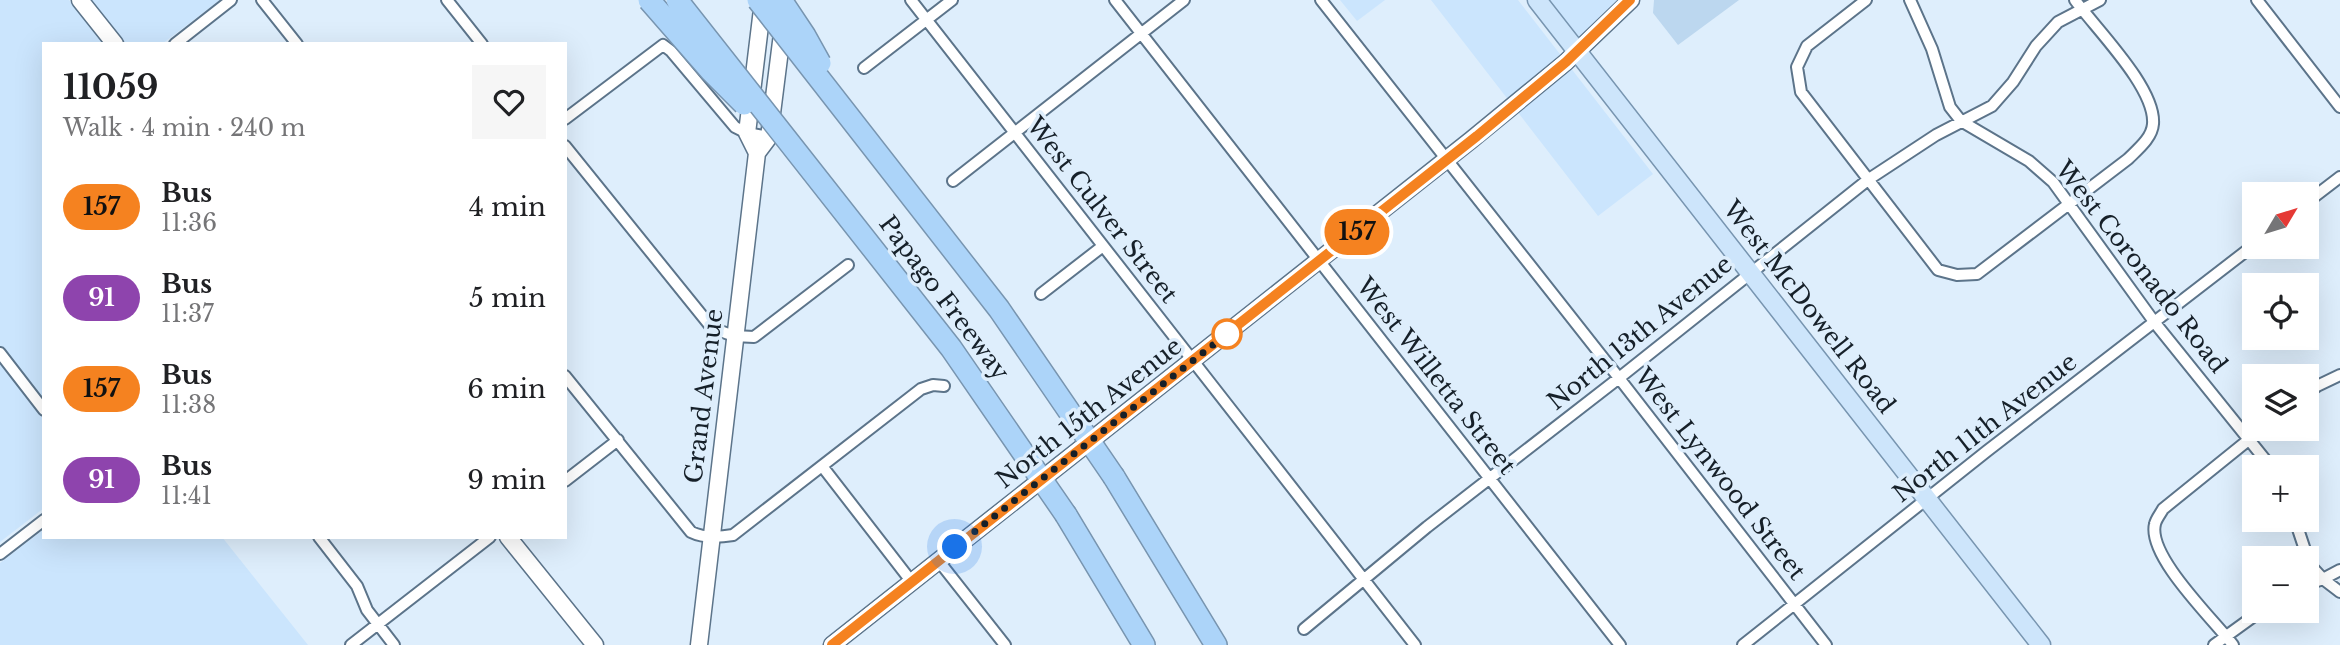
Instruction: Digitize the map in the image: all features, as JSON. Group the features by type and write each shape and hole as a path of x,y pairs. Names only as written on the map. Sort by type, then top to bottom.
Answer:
{"highway":[{"path":"649,0 711,71 810,170"},
{"name":"Papago Freeway","path":"677,0 958,357 1066,514 1144,645"},
{"name":"Papago Freeway","path":"760,0 1006,319 1114,477 1216,645"},
{"path":"781,0 805,36 850,116"},
{"path":"1116,596 1151,645"}],"main road":[{"name":"West McDowell Road","path":"1537,0 2042,645"}],"street":[{"path":"80,0 113,42"},
{"path":"178,42 231,0"},
{"path":"262,0 296,42"},
{"path":"447,0 480,42"},
{"path":"757,153 747,133 760,0"},
{"name":"Grand Avenue","path":"699,645 757,153 769,137 787,0"},
{"name":"West Culver Street","path":"911,0 1415,645"},
{"path":"864,68 952,0"},
{"name":"West Willetta Street","path":"1115,0 1620,645"},
{"path":"953,181 1184,0"},
{"name":"West Lynwood Street","path":"1321,0 1826,645"},
{"name":"North 15th Avenue","path":"832,645 1447,160 1577,52 1630,0"},
{"path":"1866,0 1807,46 1797,67 1801,92 1937,270 1957,275 1977,274 2128,159 2145,143 2153,126 2152,110 2145,89 2078,4"},
{"path":"1910,0 1932,49 1950,107 1961,121"},
{"name":"North 13th Avenue","path":"1304,629 1868,179 1936,135 1992,106 2014,82 2036,46 2059,22 2078,4 2094,5 2100,0"},
{"path":"2257,0 2340,107"},
{"path":"567,117 663,45 735,127 747,133 769,137"},
{"name":"West Coronado Road","path":"1961,121 2029,161 2053,183 2155,323 2242,430"},
{"path":"567,148 712,328 734,336 754,337 848,265"},
{"path":"2319,193 2340,177"},
{"path":"1041,294 1103,246"},
{"name":"North 11th Avenue","path":"1742,645 2242,254"},
{"path":"0,353 42,407"},
{"path":"2319,386 2340,375"},
{"path":"567,378 691,532 712,536 733,535 921,389 933,385 944,386"},
{"path":"567,479 618,440"},
{"path":"2229,640 2171,571 2155,538 2155,523 2163,509 2247,441"},
{"name":"West Coronado Road","path":"2251,441 2262,455"},
{"path":"822,466 911,581"},
{"path":"0,554 42,522"},
{"path":"2299,532 2310,565 2340,592"},
{"path":"321,539 362,593 367,610 394,645"},
{"path":"351,645 487,539"},
{"path":"510,539 595,645"},
{"path":"938,560 1005,645"},
{"path":"2319,580 2340,570"},
{"path":"2214,645 2229,640 2248,623"}],"shaded area":[{"path":"0,0 69,0 102,42 42,42 42,510 0,542"},
{"path":"91,0 220,0 165,42 124,42"},
{"path":"1340,0 1385,0 1357,21"},
{"path":"1431,0 1518,0 1653,174 1598,216"},
{"path":"1537,0 1631,0 1577,52"},
{"path":"1654,0 1739,0 1678,45 1653,13"},
{"path":"42,531 42,539 224,539 308,645 0,645 0,563"}],"bus line":[{"name":"157","path":"832,645 1477,136 1566,62 1630,0"}],"route":[{"path":"955,547 1227,334"}]}
